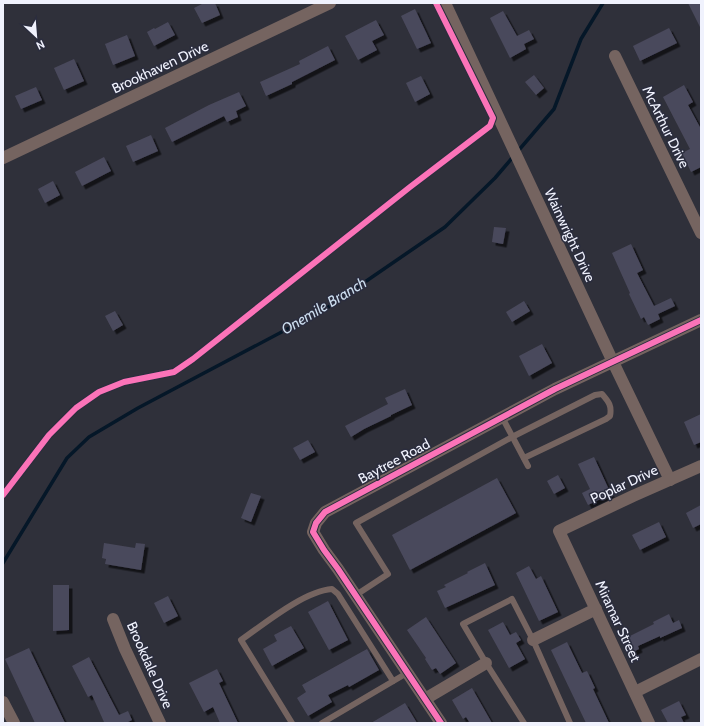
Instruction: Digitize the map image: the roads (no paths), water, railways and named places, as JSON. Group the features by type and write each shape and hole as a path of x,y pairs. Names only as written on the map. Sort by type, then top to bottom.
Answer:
{"street":[{"name":"Brookhaven Drive","path":"3,158 330,3"},
{"name":"Wainwright Drive","path":"445,3 613,362 670,480"},
{"name":"McArthur Drive","path":"615,56 701,233"},
{"name":"Baytree Road","path":"441,723 313,532 316,523 325,512 555,390 701,320"},
{"name":"Poplar Drive","path":"559,531 701,466"},
{"name":"Miramar Street","path":"559,531 649,723"},
{"path":"533,640 596,609"},
{"name":"Brookdale Drive","path":"113,619 125,649 160,723"},
{"path":"635,692 701,659"},
{"path":"425,699 486,663"},
{"path":"3,702 14,723"}],"lane":[{"path":"356,595 388,574 356,523 512,437 595,395 602,394 608,400 611,407 610,416 606,419 524,458"},
{"path":"502,418 528,466"},
{"path":"292,723 241,640 294,604 311,595 332,589 338,594 393,681"},
{"path":"524,723 463,624 512,599 533,640 570,723"},
{"path":"322,723 407,673"}],"waterway":[{"name":"Onemile Branch","path":"3,563 67,458 89,437 138,408 327,308 445,227 495,178 554,109 581,39 603,3"}]}
